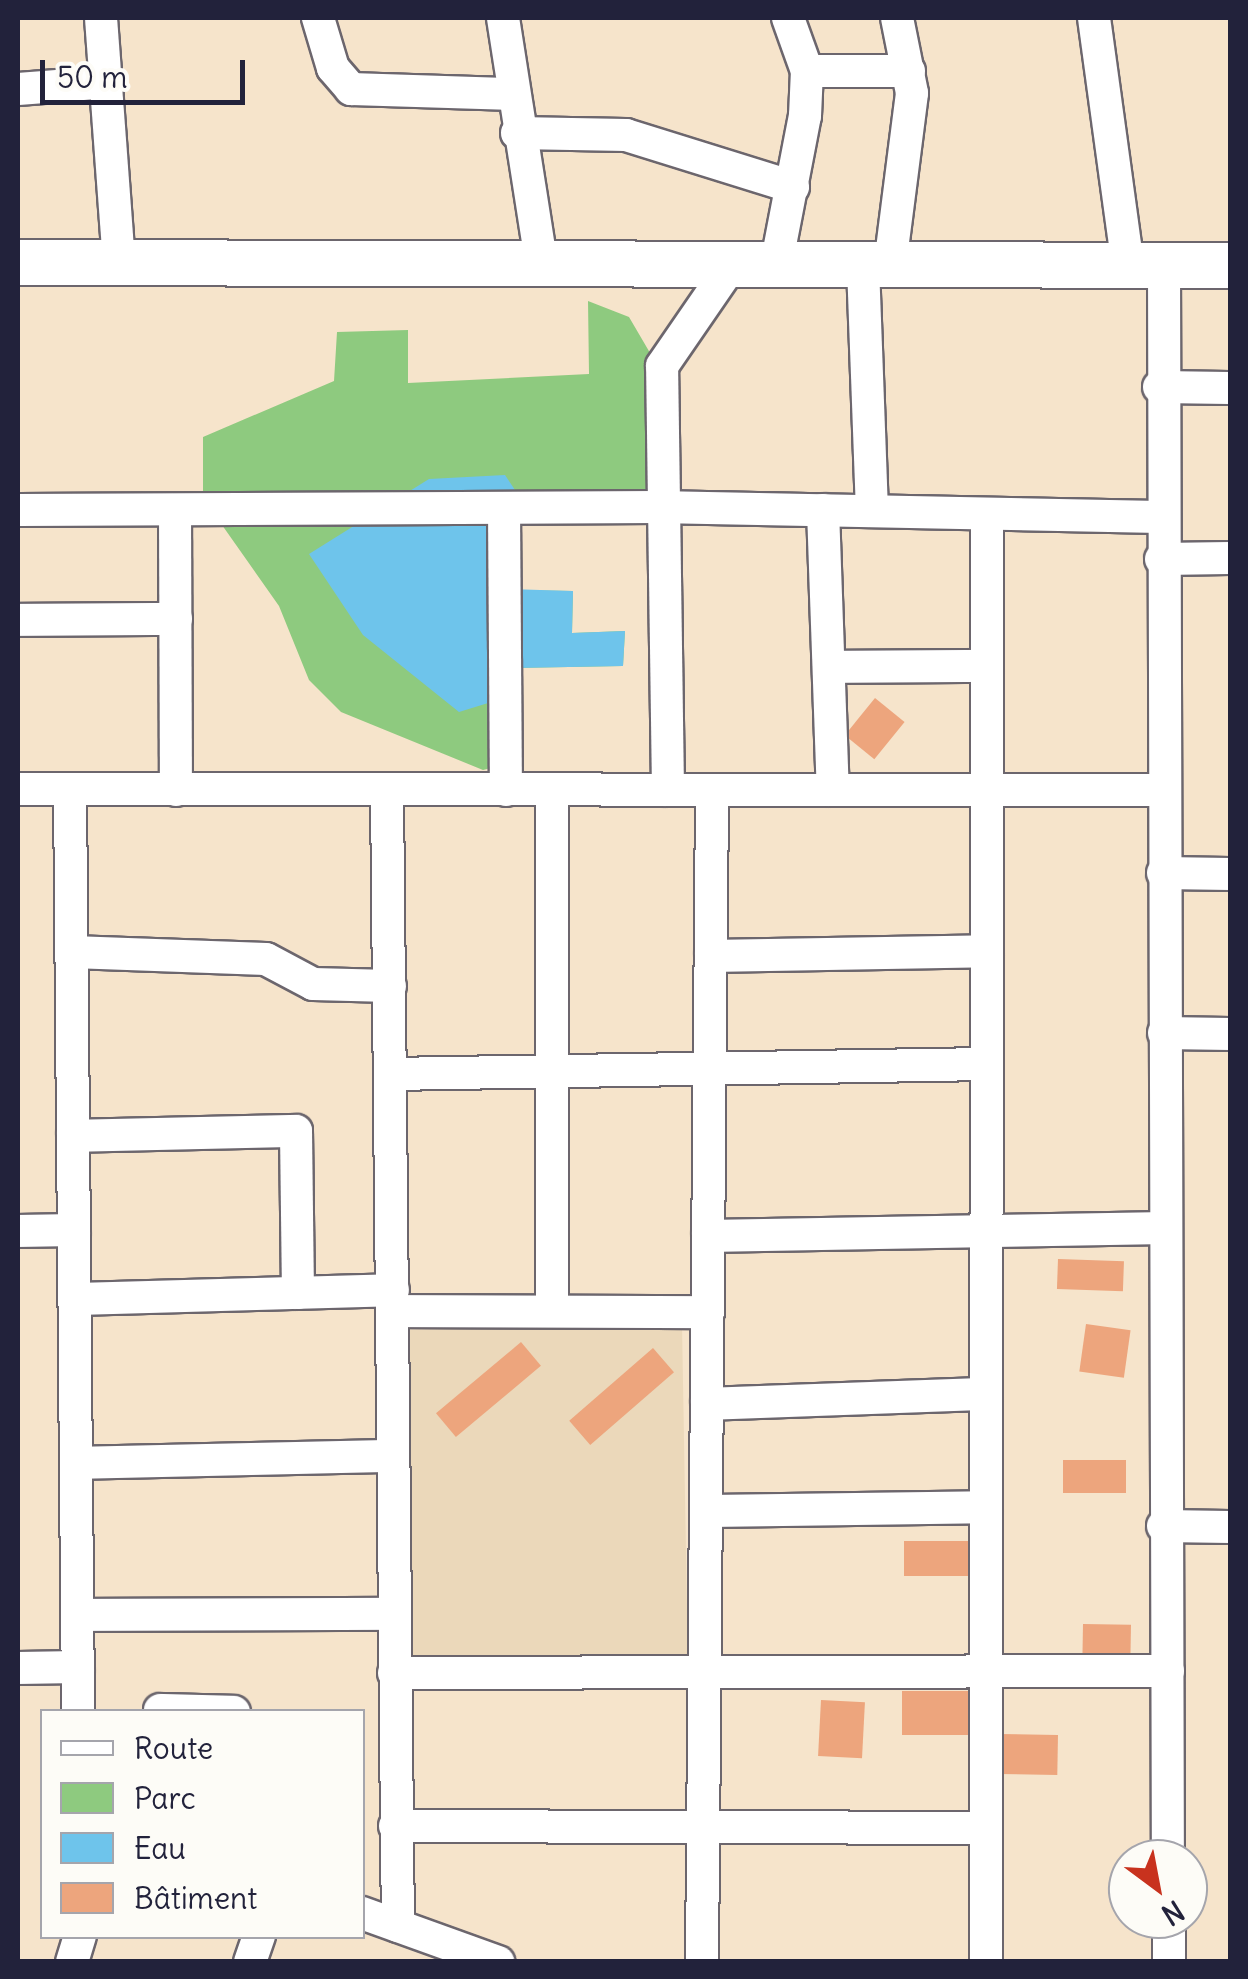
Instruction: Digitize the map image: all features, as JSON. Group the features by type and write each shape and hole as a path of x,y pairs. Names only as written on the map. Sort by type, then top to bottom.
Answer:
{"street":[{"path":"100,18 110,82 118,266"},
{"path":"318,18 333,68 351,89 514,94"},
{"path":"502,18 542,266"},
{"path":"668,790 657,507 662,366 754,265 793,186 807,70 788,18"},
{"path":"872,511 877,266 908,71 896,18"},
{"path":"1094,18 1146,266 1160,387 1165,1228 1162,1526 1168,1671 1168,1839"},
{"path":"807,70 908,71"},
{"path":"18,89 110,82"},
{"path":"518,132 626,135 793,186"},
{"path":"18,262 118,266 1230,266"},
{"path":"1160,387 1230,388"},
{"path":"18,510 657,507 1160,517"},
{"path":"504,510 506,790"},
{"path":"823,510 833,790"},
{"path":"175,512 176,790"},
{"path":"986,1962 987,514"},
{"path":"1160,559 1230,558"},
{"path":"18,620 176,619"},
{"path":"828,667 987,666"},
{"path":"70,789 78,1709"},
{"path":"18,790 1162,790"},
{"path":"387,790 398,1926"},
{"path":"552,790 552,1311"},
{"path":"702,1962 712,790"},
{"path":"1163,872 1230,874"},
{"path":"711,956 986,950"},
{"path":"72,952 266,958 314,984 390,986"},
{"path":"1164,1033 1230,1034"},
{"path":"390,1074 986,1064"},
{"path":"73,1136 296,1131 298,1293"},
{"path":"708,1236 1165,1228"},
{"path":"18,1231 74,1230"},
{"path":"75,1299 298,1293 552,1311 708,1312"},
{"path":"707,1404 986,1394"},
{"path":"76,1463 392,1456"},
{"path":"707,1511 986,1507"},
{"path":"1162,1526 1230,1527"},
{"path":"78,1615 394,1614"},
{"path":"18,1668 78,1667"},
{"path":"394,1672 704,1675 1168,1671"},
{"path":"395,1826 985,1828"},
{"path":"365,1914 498,1962"}],"shaded area":[{"path":"682,1325 688,1654 406,1659 400,1330"}],"green space":[{"path":"588,301 629,317 653,358 646,523 508,519 506,590 573,591 572,633 625,631 623,666 515,668 511,763 483,770 341,712 309,680 279,606 203,498 203,437 334,381 337,332 408,330 408,383 589,374"}],"water":[{"path":"505,475 515,490 505,589 573,591 572,633 625,631 623,666 515,668 514,695 459,712 363,635 309,554 429,479"}],"building":[{"path":"875,698 905,722 874,759 845,735"},
{"path":"1058,1259 1124,1261 1123,1291 1057,1289"},
{"path":"1086,1324 1131,1330 1124,1378 1079,1372"},
{"path":"521,1342 541,1366 456,1437 436,1413"},
{"path":"653,1348 674,1372 590,1445 569,1421"},
{"path":"1063,1460 1126,1460 1126,1493 1063,1493"},
{"path":"904,1541 971,1541 971,1576 904,1576"},
{"path":"1083,1624 1131,1625 1130,1665 1082,1664"},
{"path":"902,1691 968,1691 968,1735 902,1735"},
{"path":"821,1700 865,1702 862,1758 818,1756"},
{"path":"998,1734 1058,1735 1057,1775 997,1774"}]}
